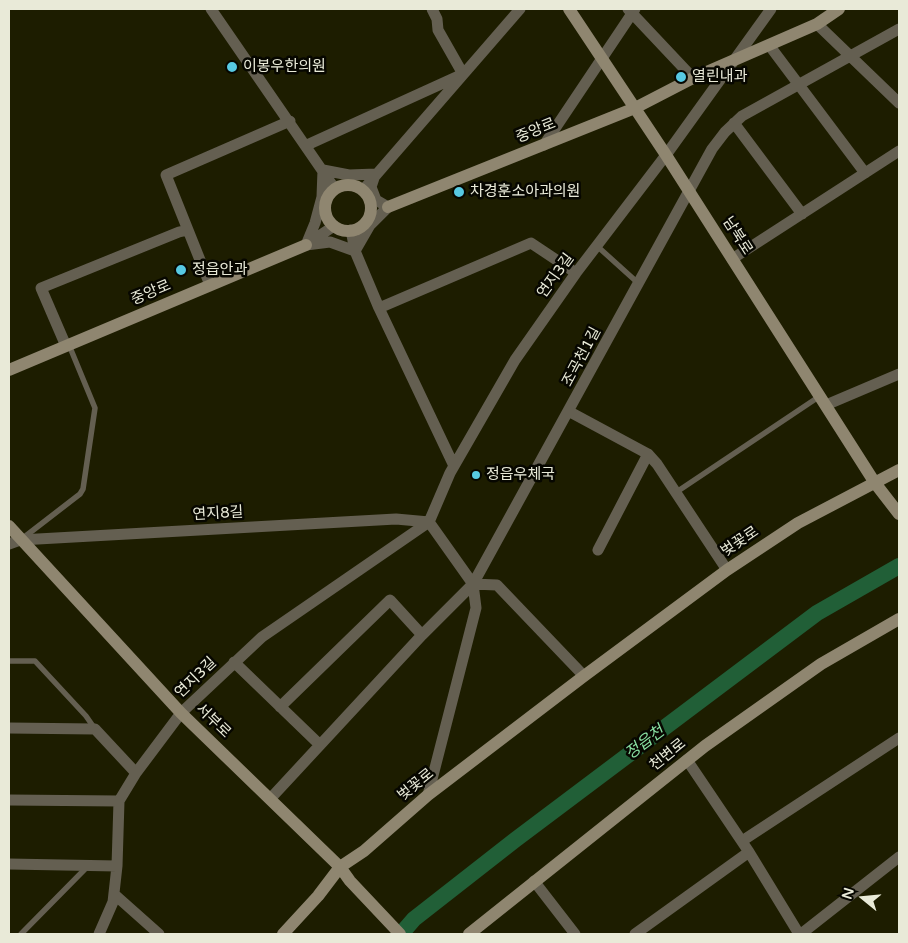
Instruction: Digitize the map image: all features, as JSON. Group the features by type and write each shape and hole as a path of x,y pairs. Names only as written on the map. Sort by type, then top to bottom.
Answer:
{"street":[{"path":"211,9 290,121 335,189"},
{"path":"432,9 437,19 438,30 463,74"},
{"path":"363,190 520,9"},
{"name":"남북로","path":"569,9 666,155 875,483 899,514"},
{"name":"연지3길","path":"99,934 113,902 117,866 119,801 136,773 181,713 262,637 430,522 454,466 515,360 576,273 666,155 731,61 771,9"},
{"name":"중앙로","path":"388,207 635,108 693,78 817,24 839,9"},
{"path":"544,145 603,60 632,10 693,78"},
{"path":"817,24 899,103"},
{"name":"조곡천1길","path":"270,799 422,635 473,584 570,412 688,191 712,150 734,123 742,116 797,84 851,57 899,29"},
{"path":"769,46 865,173"},
{"path":"306,145 463,74"},
{"path":"210,285 166,176 290,121"},
{"path":"734,123 802,214"},
{"path":"732,259 899,151"},
{"path":"323,170 349,175 376,174"},
{"path":"306,245 315,223 322,197 323,170"},
{"path":"376,174 371,187 376,200 388,207"},
{"path":"342,185 350,185 363,190 368,196 371,207 366,221 360,227 352,230 344,230 334,226 326,215 325,205 330,195 342,185"},
{"path":"371,207 388,207"},
{"path":"355,251 370,225 388,207"},
{"path":"306,245 334,226"},
{"path":"68,345 41,288 188,230"},
{"path":"352,230 355,251 379,308 454,466"},
{"path":"306,245 330,242 355,251"},
{"path":"379,308 531,243 576,273"},
{"name":"중앙로","path":"9,370 306,245"},
{"path":"823,401 899,374"},
{"path":"570,412 648,454 657,464 727,570"},
{"path":"598,550 648,454"},
{"name":"벚꽃로","path":"283,934 318,896 340,867 364,851 428,795 584,676 727,570 798,523 899,470"},
{"name":"연지8길","path":"15,542 396,519 430,522"},
{"path":"428,795 476,608 473,584 430,522"},
{"name":"서부로","path":"9,526 15,542 181,713 340,867 350,881 400,934"},
{"path":"473,584 496,585 584,676"},
{"path":"280,707 390,600 422,635"},
{"name":"천변로","path":"469,934 687,760 821,664 899,619"},
{"path":"234,662 320,745"},
{"path":"9,728 94,729 136,773"},
{"path":"742,841 899,738"},
{"path":"687,760 742,841 800,934 899,857"},
{"path":"9,800 119,801"},
{"path":"635,934 749,852"},
{"path":"9,864 117,866"},
{"path":"534,881 575,934"},
{"path":"114,894 152,932"}],"lane":[{"path":"597,246 639,283"},
{"path":"15,542 80,494 83,489 95,408 68,345"},
{"path":"675,493 823,401"},
{"path":"9,661 36,661 86,716 94,729"},
{"path":"21,934 88,865"}],"waterway":[{"name":"정읍천","path":"401,934 414,919 515,840 817,613 899,566"}],"place":[{"name":"이봉우한의원","path":"232,67"},
{"name":"열린내과","path":"681,77"},
{"name":"차경훈소아과의원","path":"459,192"},
{"name":"정읍안과","path":"181,270"},
{"name":"정읍우체국","path":"476,475"}]}
